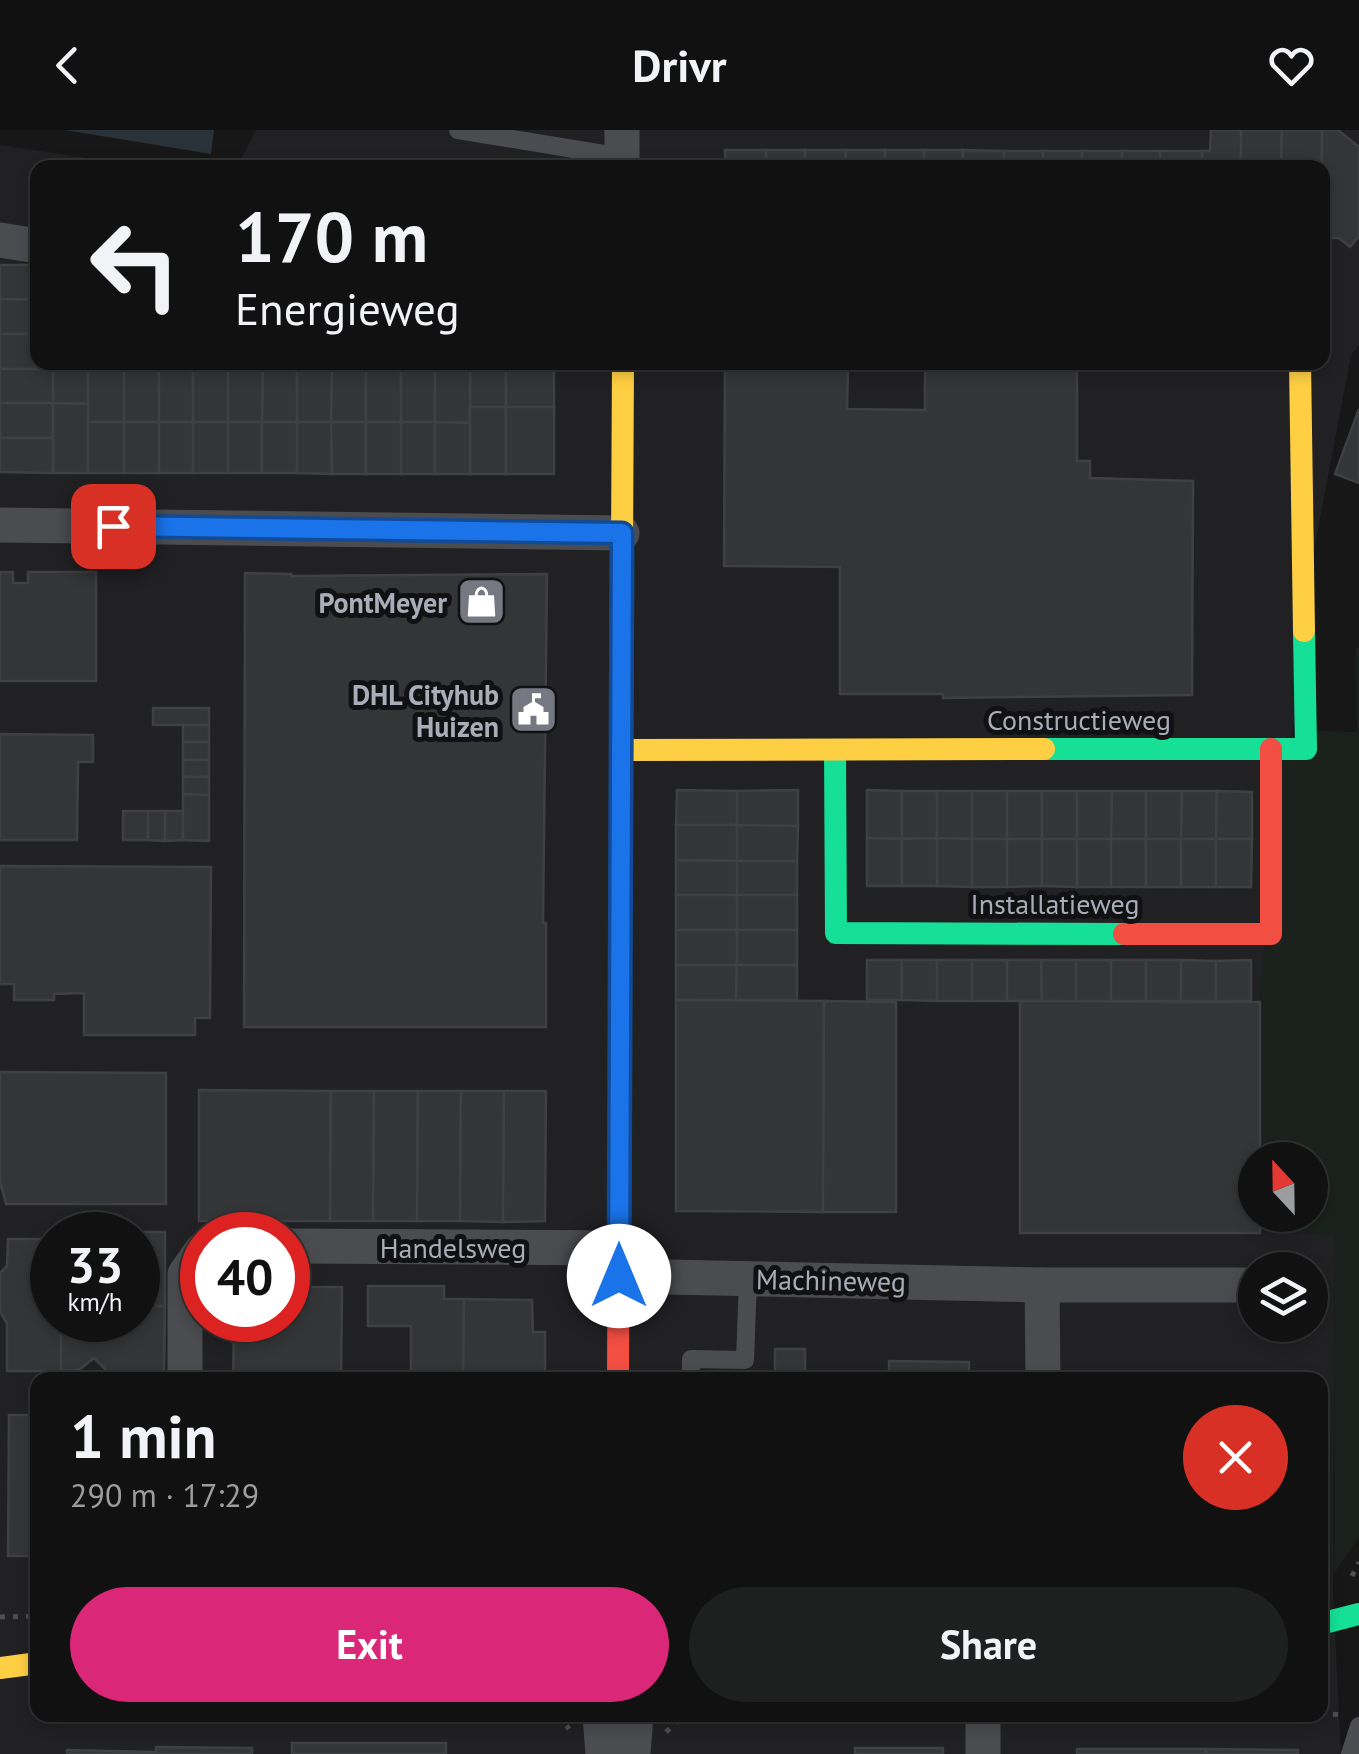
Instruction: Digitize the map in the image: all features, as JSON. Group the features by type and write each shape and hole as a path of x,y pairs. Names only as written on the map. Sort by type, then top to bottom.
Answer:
{"street":[{"path":"0,240 30,245"},
{"path":"618,1372 623,370"},
{"name":"Constructieweg","path":"620,750 1306,750 1300,370"},
{"path":"0,525 622,533"},
{"name":"Installatieweg","path":"834,750 836,933 1271,934 1270,749"},
{"name":"Handelsweg","path":"310,1247 619,1262"},
{"name":"Machineweg","path":"619,1262 748,1279 1238,1284"},
{"path":"1042,1284 1043,1372"},
{"path":"186,1342 186,1372"},
{"path":"1328,1622 1359,1614"},
{"path":"0,1668 30,1664"},
{"path":"601,1722 604,1754"},
{"path":"633,1754 635,1722"},
{"path":"983,1722 984,1754"}],"lane":[{"path":"458,130 622,151"},
{"path":"691,1372 691,1360 717,1368 745,1368 748,1279"},
{"path":"1350,1754 1359,1726"}],"path":[{"path":"0,1618 30,1616"}],"shaded area":[{"path":"65,130 214,130 211,154"},
{"path":"256,130 1359,130 1359,345 1351,355 1315,545 1260,1002 1260,1142 1238,1142 1238,1232 1335,1234 1333,1588 1341,1754 0,1754 0,145 101,160 30,160 30,370 1330,370 1330,160 241,160"},
{"path":"1359,648 1359,1537 1333,1575 1335,1235 1260,1233 1328,1232 1328,1142 1260,1142 1260,1002 1279,749 1315,731 1357,732"}],"building":[{"path":"1211,130 1241,130 1241,160 1202,160 1202,151 1210,151"},
{"path":"1241,130 1282,130 1281,160 1241,160"},
{"path":"1282,130 1322,130 1322,160 1281,160"},
{"path":"1322,130 1338,130 1359,147 1359,236 1350,247 1339,238 1330,238 1330,160 1322,160"},
{"path":"725,150 766,150 766,160 725,160"},
{"path":"766,150 805,150 805,160 766,160"},
{"path":"805,150 846,150 845,160 805,160"},
{"path":"846,150 885,150 885,160 845,160"},
{"path":"885,150 924,150 924,160 885,160"},
{"path":"924,150 963,150 963,160 924,160"},
{"path":"963,150 1004,151 1004,160 963,160"},
{"path":"1004,151 1043,151 1043,160 1004,160"},
{"path":"1043,151 1082,151 1082,160 1043,160"},
{"path":"1082,151 1122,151 1122,160 1082,160"},
{"path":"1122,151 1160,151 1160,160 1122,160"},
{"path":"1160,151 1202,151 1202,160 1160,160"},
{"path":"0,265 30,265 30,300 0,299"},
{"path":"0,299 30,300 30,334 0,334"},
{"path":"0,334 30,334 30,369 0,369"},
{"path":"0,369 53,370 53,403 0,403"},
{"path":"53,370 88,370 88,404 53,403"},
{"path":"88,370 124,370 124,422 88,422"},
{"path":"124,370 159,370 159,422 124,422"},
{"path":"159,370 193,370 193,422 159,422"},
{"path":"193,370 228,370 228,422 193,422"},
{"path":"228,370 263,370 262,422 228,422"},
{"path":"263,370 297,370 297,422 262,422"},
{"path":"297,370 332,370 331,422 297,422"},
{"path":"332,370 366,370 366,422 331,422"},
{"path":"366,370 401,370 401,422 366,422"},
{"path":"401,370 435,370 435,422 401,422"},
{"path":"435,370 470,370 470,423 435,422"},
{"path":"470,370 506,370 506,407 470,407"},
{"path":"506,370 554,370 554,407 506,407"},
{"path":"725,370 848,370 847,409 925,410 925,370 1077,370 1077,461 1090,461 1090,478 1193,481 1192,695 943,698 943,694 840,694 840,567 724,566"},
{"path":"0,403 53,403 53,438 0,438"},
{"path":"53,403 88,404 88,473 53,473"},
{"path":"470,407 506,407 506,474 470,474"},
{"path":"506,407 554,407 554,474 506,474"},
{"path":"1359,409 1359,483 1335,474"},
{"path":"88,422 124,422 124,473 88,473"},
{"path":"124,422 159,422 159,473 124,473"},
{"path":"159,422 193,422 193,473 159,473"},
{"path":"193,422 228,422 228,473 193,473"},
{"path":"228,422 262,422 262,473 228,473"},
{"path":"262,422 297,422 297,473 262,473"},
{"path":"297,422 331,422 332,474 297,473"},
{"path":"331,422 366,422 366,474 332,474"},
{"path":"366,422 401,422 401,474 366,474"},
{"path":"401,422 435,422 435,474 401,474"},
{"path":"435,422 470,423 470,474 435,474"},
{"path":"0,438 53,438 53,473 0,472"},
{"path":"0,572 13,572 13,583 28,583 28,572 96,572 96,681 0,681"},
{"path":"245,573 547,574 543,923 546,1027 244,1027"},
{"path":"153,708 209,708 209,725 153,725"},
{"path":"183,725 209,725 209,742 183,742"},
{"path":"0,734 93,735 93,762 78,762 77,840 0,840"},
{"path":"183,742 209,742 209,760 183,760"},
{"path":"183,760 209,760 209,777 183,777"},
{"path":"183,777 209,777 209,795 183,794"},
{"path":"677,790 737,791 737,825 676,825"},
{"path":"798,790 798,826 737,825 737,791"},
{"path":"867,790 902,791 902,839 867,838"},
{"path":"902,791 937,791 937,838 902,839"},
{"path":"937,791 972,791 972,839 937,838"},
{"path":"972,791 1007,791 1007,839 972,839"},
{"path":"1007,791 1042,791 1042,839 1007,839"},
{"path":"1042,791 1077,791 1077,839 1042,839"},
{"path":"1077,791 1112,791 1111,839 1077,839"},
{"path":"1112,791 1146,791 1146,839 1111,839"},
{"path":"1146,791 1182,791 1181,839 1146,839"},
{"path":"1182,791 1217,791 1216,839 1181,839"},
{"path":"1217,791 1252,792 1252,839 1216,839"},
{"path":"183,794 209,795 209,841 183,840"},
{"path":"123,811 148,811 148,840 123,840"},
{"path":"148,811 165,811 165,841 148,840"},
{"path":"165,811 183,811 183,840 165,841"},
{"path":"676,825 737,825 737,861 676,860"},
{"path":"737,825 798,826 797,861 737,861"},
{"path":"867,838 902,839 902,886 867,886"},
{"path":"937,838 937,886 902,886 902,839"},
{"path":"937,838 972,839 972,887 937,886"},
{"path":"972,839 1007,839 1007,887 972,887"},
{"path":"1007,839 1042,839 1042,886 1007,887"},
{"path":"1042,839 1077,839 1077,887 1042,886"},
{"path":"1077,839 1111,839 1111,887 1077,887"},
{"path":"1111,839 1146,839 1146,887 1111,887"},
{"path":"1146,839 1181,839 1181,887 1146,887"},
{"path":"1181,839 1216,839 1216,887 1181,887"},
{"path":"1216,839 1252,839 1251,887 1216,887"},
{"path":"676,860 737,861 737,895 676,895"},
{"path":"737,861 797,861 797,895 737,895"},
{"path":"0,866 211,867 210,1018 195,1018 195,1035 84,1035 84,993 54,994 54,1000 14,1000 14,984 0,984"},
{"path":"676,895 737,895 737,930 676,930"},
{"path":"737,895 797,895 797,930 737,930"},
{"path":"676,930 737,930 737,965 676,965"},
{"path":"737,930 797,930 797,965 737,965"},
{"path":"867,960 902,960 902,1000 867,1000"},
{"path":"902,960 937,960 937,1001 902,1000"},
{"path":"937,960 972,960 972,1001 937,1001"},
{"path":"972,960 1007,960 1007,1001 972,1001"},
{"path":"1007,960 1041,960 1042,1001 1007,1001"},
{"path":"1041,960 1076,960 1076,1001 1042,1001"},
{"path":"1076,960 1111,960 1111,1001 1076,1001"},
{"path":"1111,960 1146,960 1146,1001 1111,1001"},
{"path":"1146,960 1181,960 1181,1001 1146,1001"},
{"path":"1181,960 1216,961 1216,1001 1181,1001"},
{"path":"1251,960 1251,1001 1216,1001 1216,961"},
{"path":"676,965 737,965 736,1000 676,1000"},
{"path":"737,965 797,965 797,1000 736,1000"},
{"path":"676,1000 824,1001 823,1212 676,1211"},
{"path":"824,1001 896,1002 896,1212 823,1212"},
{"path":"1020,1001 1260,1002 1260,1142 1238,1142 1238,1232 1260,1233 1020,1233"},
{"path":"0,1072 166,1073 166,1204 6,1204 0,1182"},
{"path":"199,1090 331,1091 330,1221 310,1221 310,1212 199,1212"},
{"path":"331,1091 374,1091 373,1221 330,1221"},
{"path":"374,1091 418,1091 417,1221 373,1221"},
{"path":"418,1091 461,1091 460,1221 417,1221"},
{"path":"461,1091 504,1091 503,1222 460,1221"},
{"path":"504,1091 546,1091 545,1221 503,1222"},
{"path":"160,1232 165,1232 165,1306 160,1306"},
{"path":"8,1239 30,1239 30,1342 61,1342 61,1371 7,1371 7,1324 0,1311 0,1273 7,1266"},
{"path":"368,1286 444,1286 444,1299 464,1299 463,1372 411,1372 411,1326 368,1326"},
{"path":"310,1287 342,1287 341,1372 233,1372 234,1342 310,1342"},
{"path":"464,1299 532,1300 533,1332 545,1332 545,1372 463,1372"},
{"path":"160,1306 165,1306 164,1372 108,1372 94,1358 79,1370 61,1371 61,1342 160,1342"},
{"path":"775,1349 805,1349 805,1372 775,1372"},
{"path":"889,1361 969,1362 969,1372 889,1372"},
{"path":"9,1415 30,1415 30,1556 8,1556"},
{"path":"292,1743 446,1743 446,1754 292,1754"},
{"path":"156,1747 252,1748 252,1754 67,1754 67,1750 156,1752"},
{"path":"855,1748 943,1748 943,1754 855,1754"},
{"path":"1077,1749 1206,1749 1206,1754 1077,1754"},
{"path":"1206,1749 1298,1750 1298,1754 1206,1754"}],"traffic: fast":[{"path":"1044,749 1306,749 1304,631"},
{"path":"835,750 836,933 1124,934"},
{"path":"1328,1622 1359,1614"}],"traffic: slow":[{"path":"620,917 623,370"},
{"path":"1300,370 1304,631"},
{"path":"620,750 1044,749"},
{"path":"0,1668 30,1664"}],"traffic: jam":[{"path":"1124,934 1271,934 1271,749"},
{"path":"618,1372 620,917"}],"place":[{"name":"PontMeyer","path":"482,602"},
{"name":"DHL Cityhub Huizen","path":"534,710"}],"route":[{"path":"113,526 622,533 619,1276"}]}
